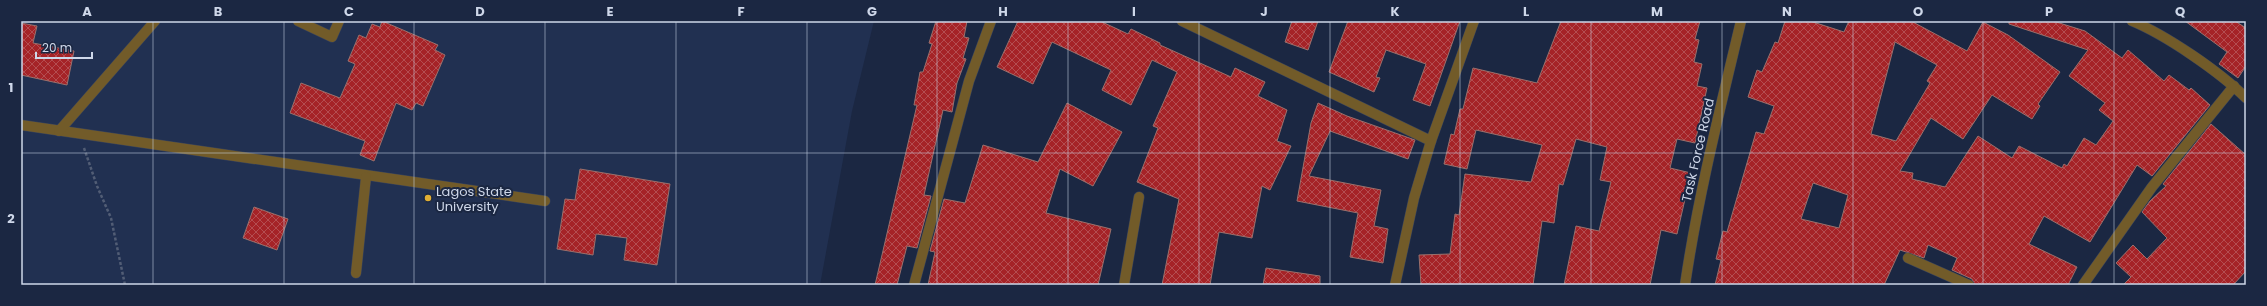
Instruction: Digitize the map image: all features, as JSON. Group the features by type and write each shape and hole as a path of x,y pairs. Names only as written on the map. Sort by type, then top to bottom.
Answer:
{"street":[{"path":"59,131 155,21"},
{"path":"298,21 332,37 339,21"},
{"path":"914,285 969,81 992,21"},
{"path":"1182,21 1431,141"},
{"path":"1395,285 1414,198 1431,141 1474,21"},
{"name":"Task Force Road","path":"1685,285 1693,233 1708,161 1741,21"},
{"path":"2132,21 2154,30 2234,86 2246,98"},
{"path":"2083,285 2152,187 2234,86"},
{"path":"21,125 366,177 545,201"},
{"path":"356,273 366,177"},
{"path":"1124,285 1139,197"},
{"path":"1908,258 1969,285"}],"path":[{"path":"80,134 97,186 111,218 125,285"}],"shaded area":[{"name":"Lagos State University","path":"21,21 874,21 852,111 820,285 21,285"}],"building":[{"path":"382,21 438,45 435,50 445,55 423,106 416,103 412,110 396,103 374,161 360,155 365,141 290,113 301,83 340,98 355,64 348,61 359,35 366,38 372,24 380,27"},
{"path":"936,21 967,21 964,37 969,38 963,58 966,59 957,83 952,112 943,110 924,195 931,196 917,248 907,246 897,285 875,285 917,105 914,105 920,72 923,72 932,44 929,43"},
{"path":"1018,21 1100,21 1128,34 1131,29 1160,43 1160,45 1231,77 1235,68 1265,82 1258,96 1287,110 1277,141 1291,146 1270,190 1262,186 1252,238 1219,232 1210,285 1162,285 1179,199 1137,182 1158,128 1153,126 1177,72 1152,60 1131,105 1102,90 1111,70 1052,42 1033,84 997,67"},
{"path":"1292,21 1318,21 1308,50 1285,42"},
{"path":"1348,21 1460,21 1430,106 1413,100 1426,64 1386,50 1376,77 1380,78 1374,92 1329,72"},
{"path":"1561,21 1700,21 1695,39 1699,40 1694,62 1702,64 1697,86 1707,88 1695,143 1677,139 1670,168 1691,173 1677,234 1661,230 1650,285 1564,285 1576,226 1599,231 1611,182 1600,180 1607,147 1576,139 1563,185 1559,184 1554,223 1542,221 1533,285 1421,285 1419,255 1450,254 1455,214 1459,215 1465,174 1531,182 1542,145 1476,130 1467,169 1444,164 1451,134 1454,135 1460,109 1463,109 1473,68 1537,83"},
{"path":"1785,21 1810,21 1844,32 1849,21 1911,21 1967,51 1983,22 2008,35 2060,72 2038,104 2040,106 2032,119 1992,95 1963,139 1931,118 1900,171 1913,173 1912,179 1945,187 1978,136 2012,158 2019,146 2062,168 2064,164 2067,166 2084,138 2096,145 2113,121 2099,110 2105,103 2069,76 2088,50 2009,24 2009,21 2053,21 2085,31 2122,58 2128,50 2164,81 2169,75 2189,90 2191,88 2210,105 2152,176 2137,165 2090,242 2044,216 2029,244 2077,267 2068,285 1975,285 1972,279 1952,270 1957,258 1928,245 1924,258 1900,250 1884,285 1715,285 1721,260 1716,259 1723,231 1727,232 1756,132 1764,134 1774,106 1748,97 1757,70 1762,72 1775,42 1778,43","holes":["1895,42 1937,65 1927,81 1930,83 1896,141 1871,134","1813,183 1848,195 1839,228 1801,219"]},
{"path":"2185,21 2235,21 2246,28 2246,66 2238,78 2219,64 2227,52"},
{"path":"21,23 37,26 33,43 74,51 67,85 21,75"},
{"path":"1067,103 1122,132 1093,186 1060,169 1046,213 1111,229 1098,285 928,285 935,252 930,251 944,199 965,203 983,145 1038,162"},
{"path":"1318,103 1347,116 1415,140 1408,159 1330,131 1309,176 1381,190 1374,226 1388,229 1383,263 1350,257 1358,213 1297,201 1311,123"},
{"path":"2211,124 2246,155 2246,271 2233,285 2123,285 2131,277 2116,263 2133,245 2147,259 2167,238 2142,212 2150,201 2166,186 2163,184"},
{"path":"580,169 670,184 657,265 624,260 627,238 596,234 593,255 557,249 565,199 575,200"},
{"path":"254,207 288,219 277,250 243,238"},
{"path":"1266,268 1320,276 1320,285 1263,285"}],"place":[{"name":"Lagos State University","path":"428,198"}]}
